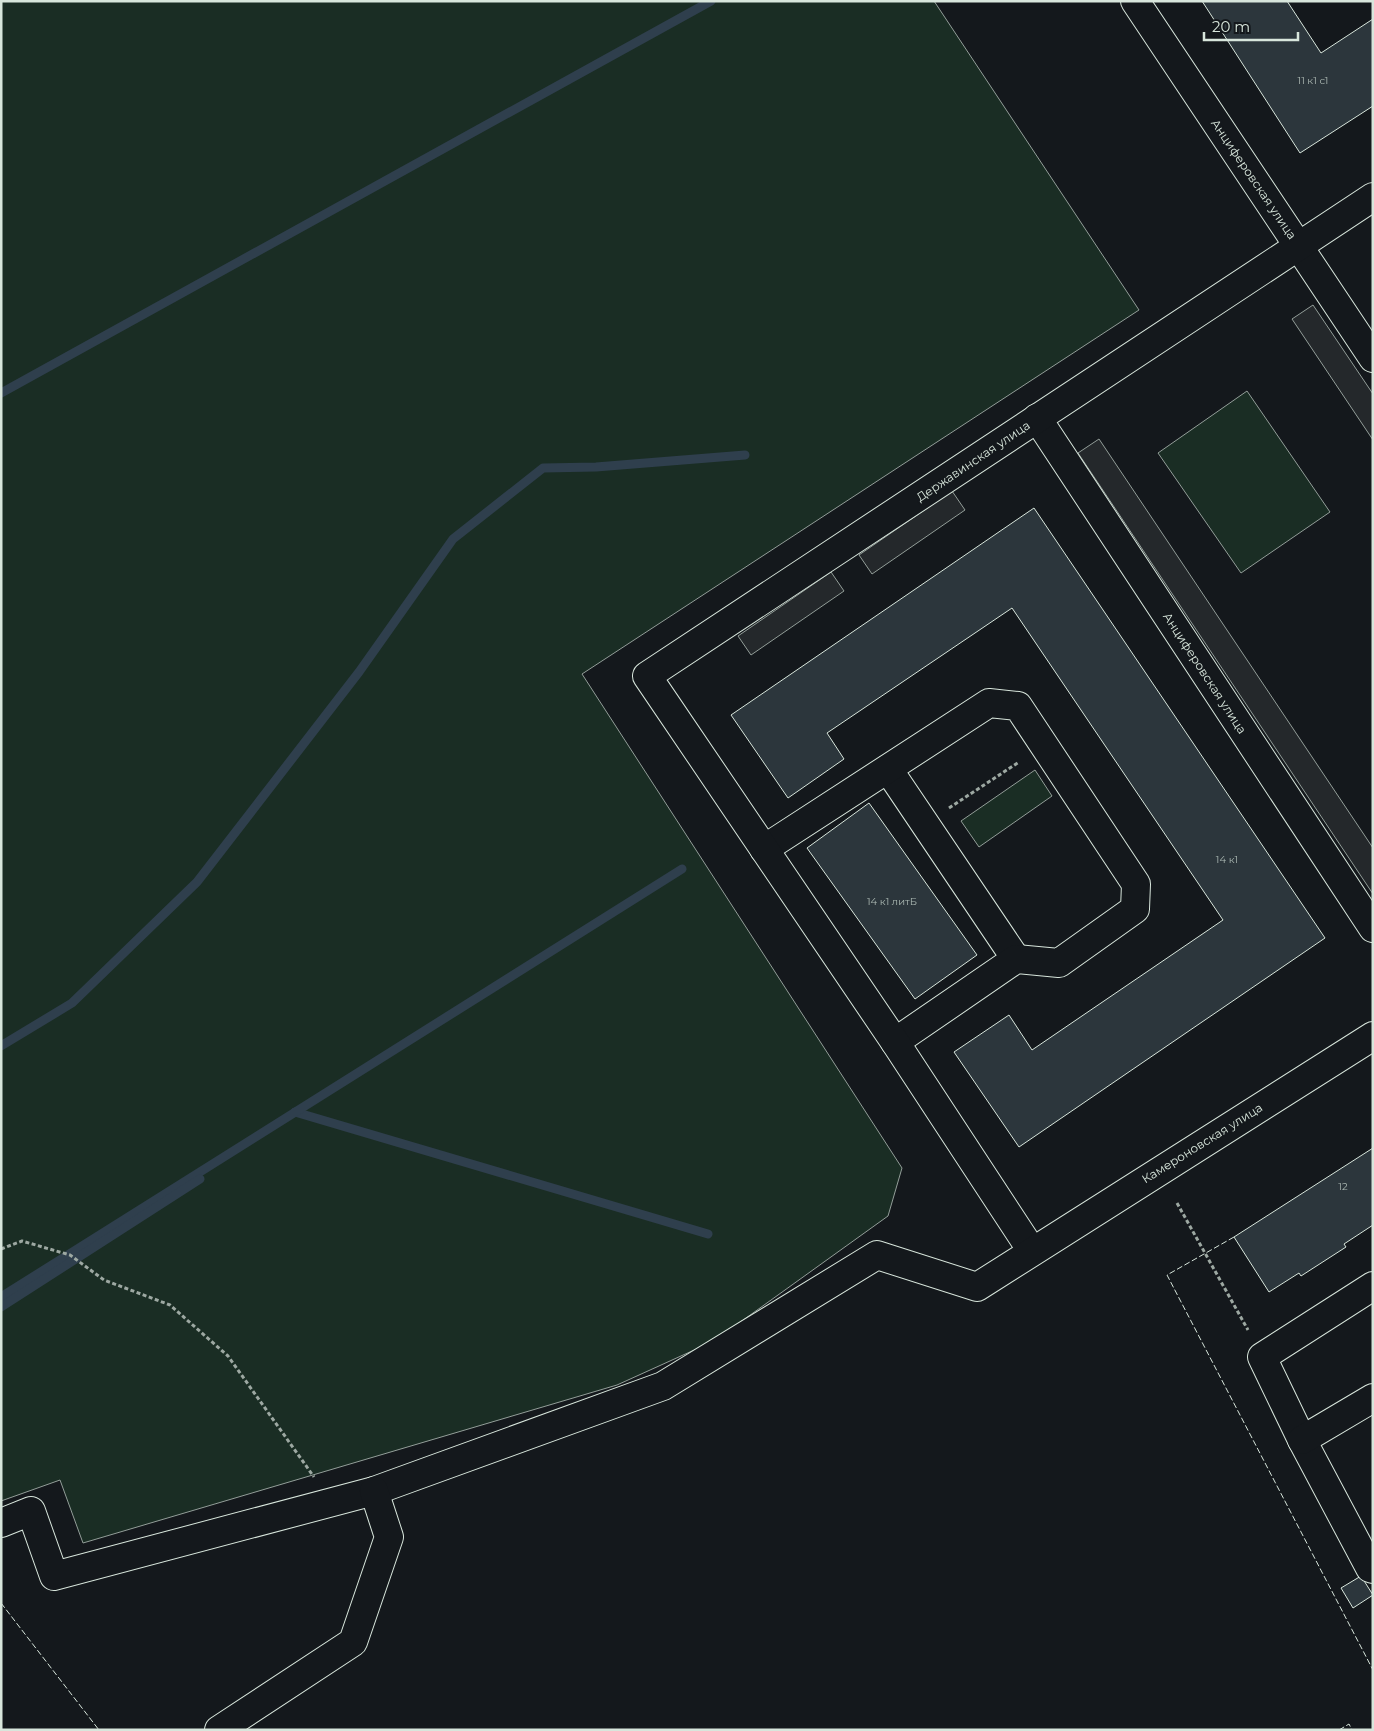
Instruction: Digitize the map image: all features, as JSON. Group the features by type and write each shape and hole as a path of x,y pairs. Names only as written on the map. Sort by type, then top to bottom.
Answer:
{"street":[{"name":"Анциферовская улица","path":"1135,1 1373,358"},
{"name":"Державинская улица","path":"764,849 648,676 1373,197"},
{"name":"Анциферовская улица","path":"1037,418 1373,928"},
{"path":"895,1042 1016,959 1059,963 1135,909 1136,884 1018,706 989,703 764,849 895,1042 1032,1251"},
{"path":"888,770 1016,959"},
{"name":"Камероновская улица","path":"374,1491 663,1386 877,1255 977,1287 1373,1036"},
{"path":"1373,1286 1262,1357 1302,1440 1370,1568 1373,1569"},
{"path":"1302,1440 1373,1398"},
{"path":"1,1523 31,1511 54,1576 374,1491 389,1537 353,1642 219,1730"}],"path":[{"path":"924,825 1044,745"},
{"path":"1177,1203 1262,1357"},
{"path":"1,1249 22,1240 70,1255 104,1280 170,1305 228,1356 331,1502"}],"green space":[{"path":"1,1 934,1 1139,310 582,674 902,1168 888,1216 714,1341 617,1385 83,1543 60,1480 1,1501"},
{"path":"1247,391 1330,512 1241,573 1158,453"},
{"path":"1035,770 1052,796 979,847 961,821"}],"shaded area":[{"path":"1313,305 1373,394 1373,440 1292,319"},
{"path":"1099,439 1373,848 1373,894 1078,453"},
{"path":"952,491 965,510 872,574 859,555"},
{"path":"831,572 844,591 751,655 738,636"}],"building":[{"path":"1202,1 1287,1 1321,53 1373,19 1373,106 1300,153"},
{"path":"1034,508 1325,938 1019,1147 954,1052 1009,1015 1032,1050 1223,920 1012,608 827,733 844,759 788,798 731,715"},
{"path":"869,803 977,955 915,999 807,848"},
{"path":"1373,1148 1373,1225 1344,1244 1346,1247 1301,1276 1299,1273 1269,1292 1234,1237"},
{"path":"1361,1576 1373,1595 1353,1608 1341,1588"}],"waterway":[{"path":"1,393 711,1"},
{"path":"1,1046 72,1003 197,882 359,672 453,539 543,468 596,467 745,455"},
{"path":"1,1297 682,869"},
{"path":"295,1112 708,1234"},
{"path":"1,1307 200,1179"}],"fence":[{"path":"1234,1237 1167,1275 1373,1670"},
{"path":"1,1603 99,1730"},
{"path":"1339,1730 1349,1724 1352,1730"}]}
